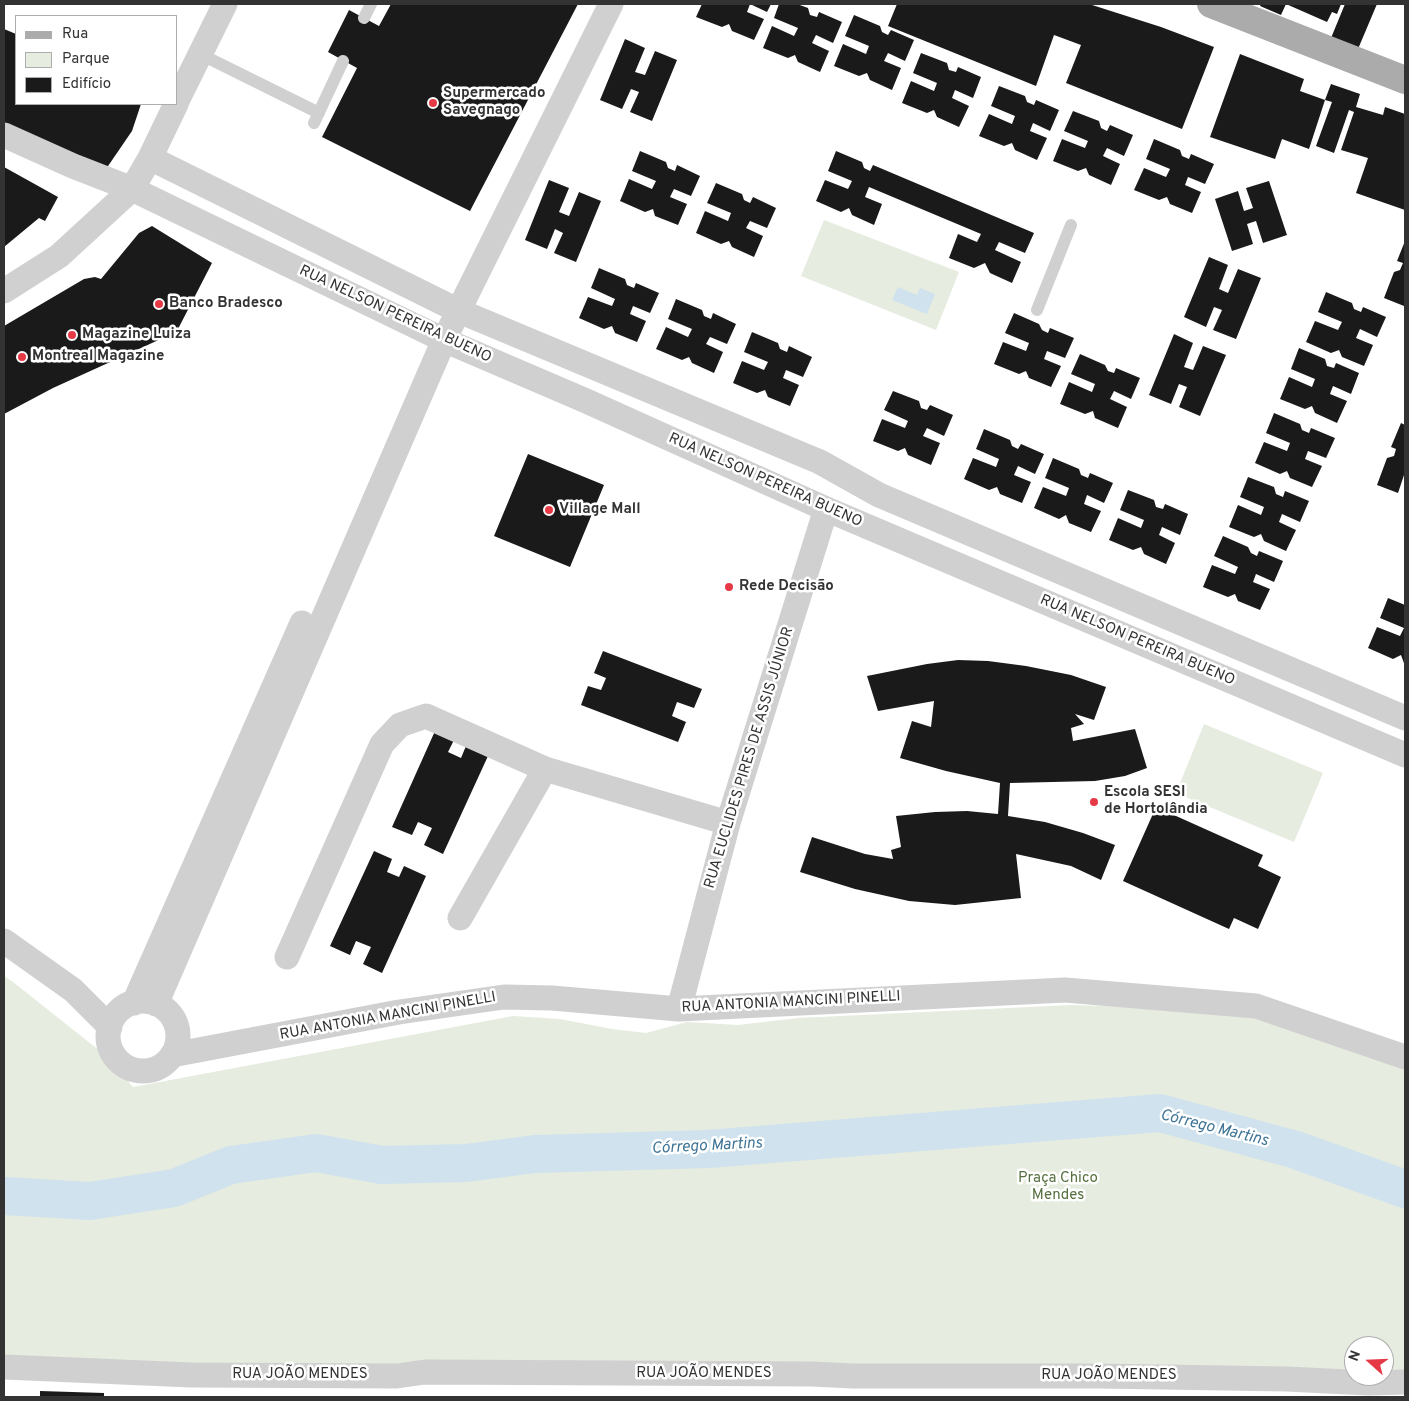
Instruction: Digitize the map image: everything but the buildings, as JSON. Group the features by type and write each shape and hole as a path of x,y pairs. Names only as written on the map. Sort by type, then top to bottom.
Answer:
{"main road":[{"path":"1218,5 1405,80"}],"street":[{"path":"178,100 225,4"},
{"path":"145,1003 438,337 459,311 611,4"},
{"path":"4,291 59,256 132,189 150,158 176,105"},
{"name":"RUA NELSON PEREIRA BUENO","path":"4,135 73,166 132,189 438,337 584,400 826,509 1405,755"},
{"name":"RUA NELSON PEREIRA BUENO","path":"150,158 459,311 820,462 879,495 1405,718"},
{"name":"RUA EUCLIDES PIRES DE ASSIS JÚNIOR","path":"679,1008 728,823 826,509"},
{"path":"287,957 382,744 400,725 426,716 545,769 728,823"},
{"path":"460,918 545,769"},
{"path":"4,941 73,990 110,1027"},
{"name":"RUA ANTONIA MANCINI PINELLI","path":"172,1055 399,1012 504,997 552,998 679,1008 1065,990 1256,1006 1405,1057"},
{"path":"145,1003 165,1010 177,1028 178,1039 172,1055 162,1066 151,1071 128,1068 118,1061 111,1051 108,1039 110,1027 115,1016 123,1008 145,1003"},
{"name":"RUA JOÃO MENDES","path":"4,1368 203,1386 398,1386 435,1372 812,1374 851,1387 1096,1386 1286,1378 1370,1383 1390,1387"}],"lane":[{"path":"364,18 371,4"},
{"path":"200,54 316,118 343,61"},
{"path":"1037,310 1071,225"}],"green space":[{"path":"824,220 959,272 936,330 801,276"},
{"path":"1204,724 1323,773 1294,842 1176,793"},
{"name":"Praça Chico Mendes","path":"4,976 105,1055 133,1087 513,1016 560,1019 612,1029 646,1033 687,1022 738,1025 798,1018 1071,1005 1251,1010 1405,1065 1405,1371 1394,1371 1394,1336 1344,1336 1344,1371 4,1363"}],"water":[{"path":"898,287 917,295 920,288 935,294 927,314 892,300"}],"waterway":[{"name":"Córrego Martins","path":"4,1196 90,1201 174,1188 231,1165 316,1153 382,1165 466,1163 535,1154 708,1149 1160,1113 1296,1150 1405,1189"}],"place":[{"name":"Supermercado Savegnago","path":"433,103"},
{"name":"Banco Bradesco","path":"159,304"},
{"name":"Magazine Luiza","path":"72,335"},
{"name":"Montreal Magazine","path":"22,357"},
{"name":"Village Mall","path":"549,510"},
{"name":"Rede Decisão","path":"729,587"},
{"name":"Escola SESI de Hortolândia","path":"1094,802"}]}
